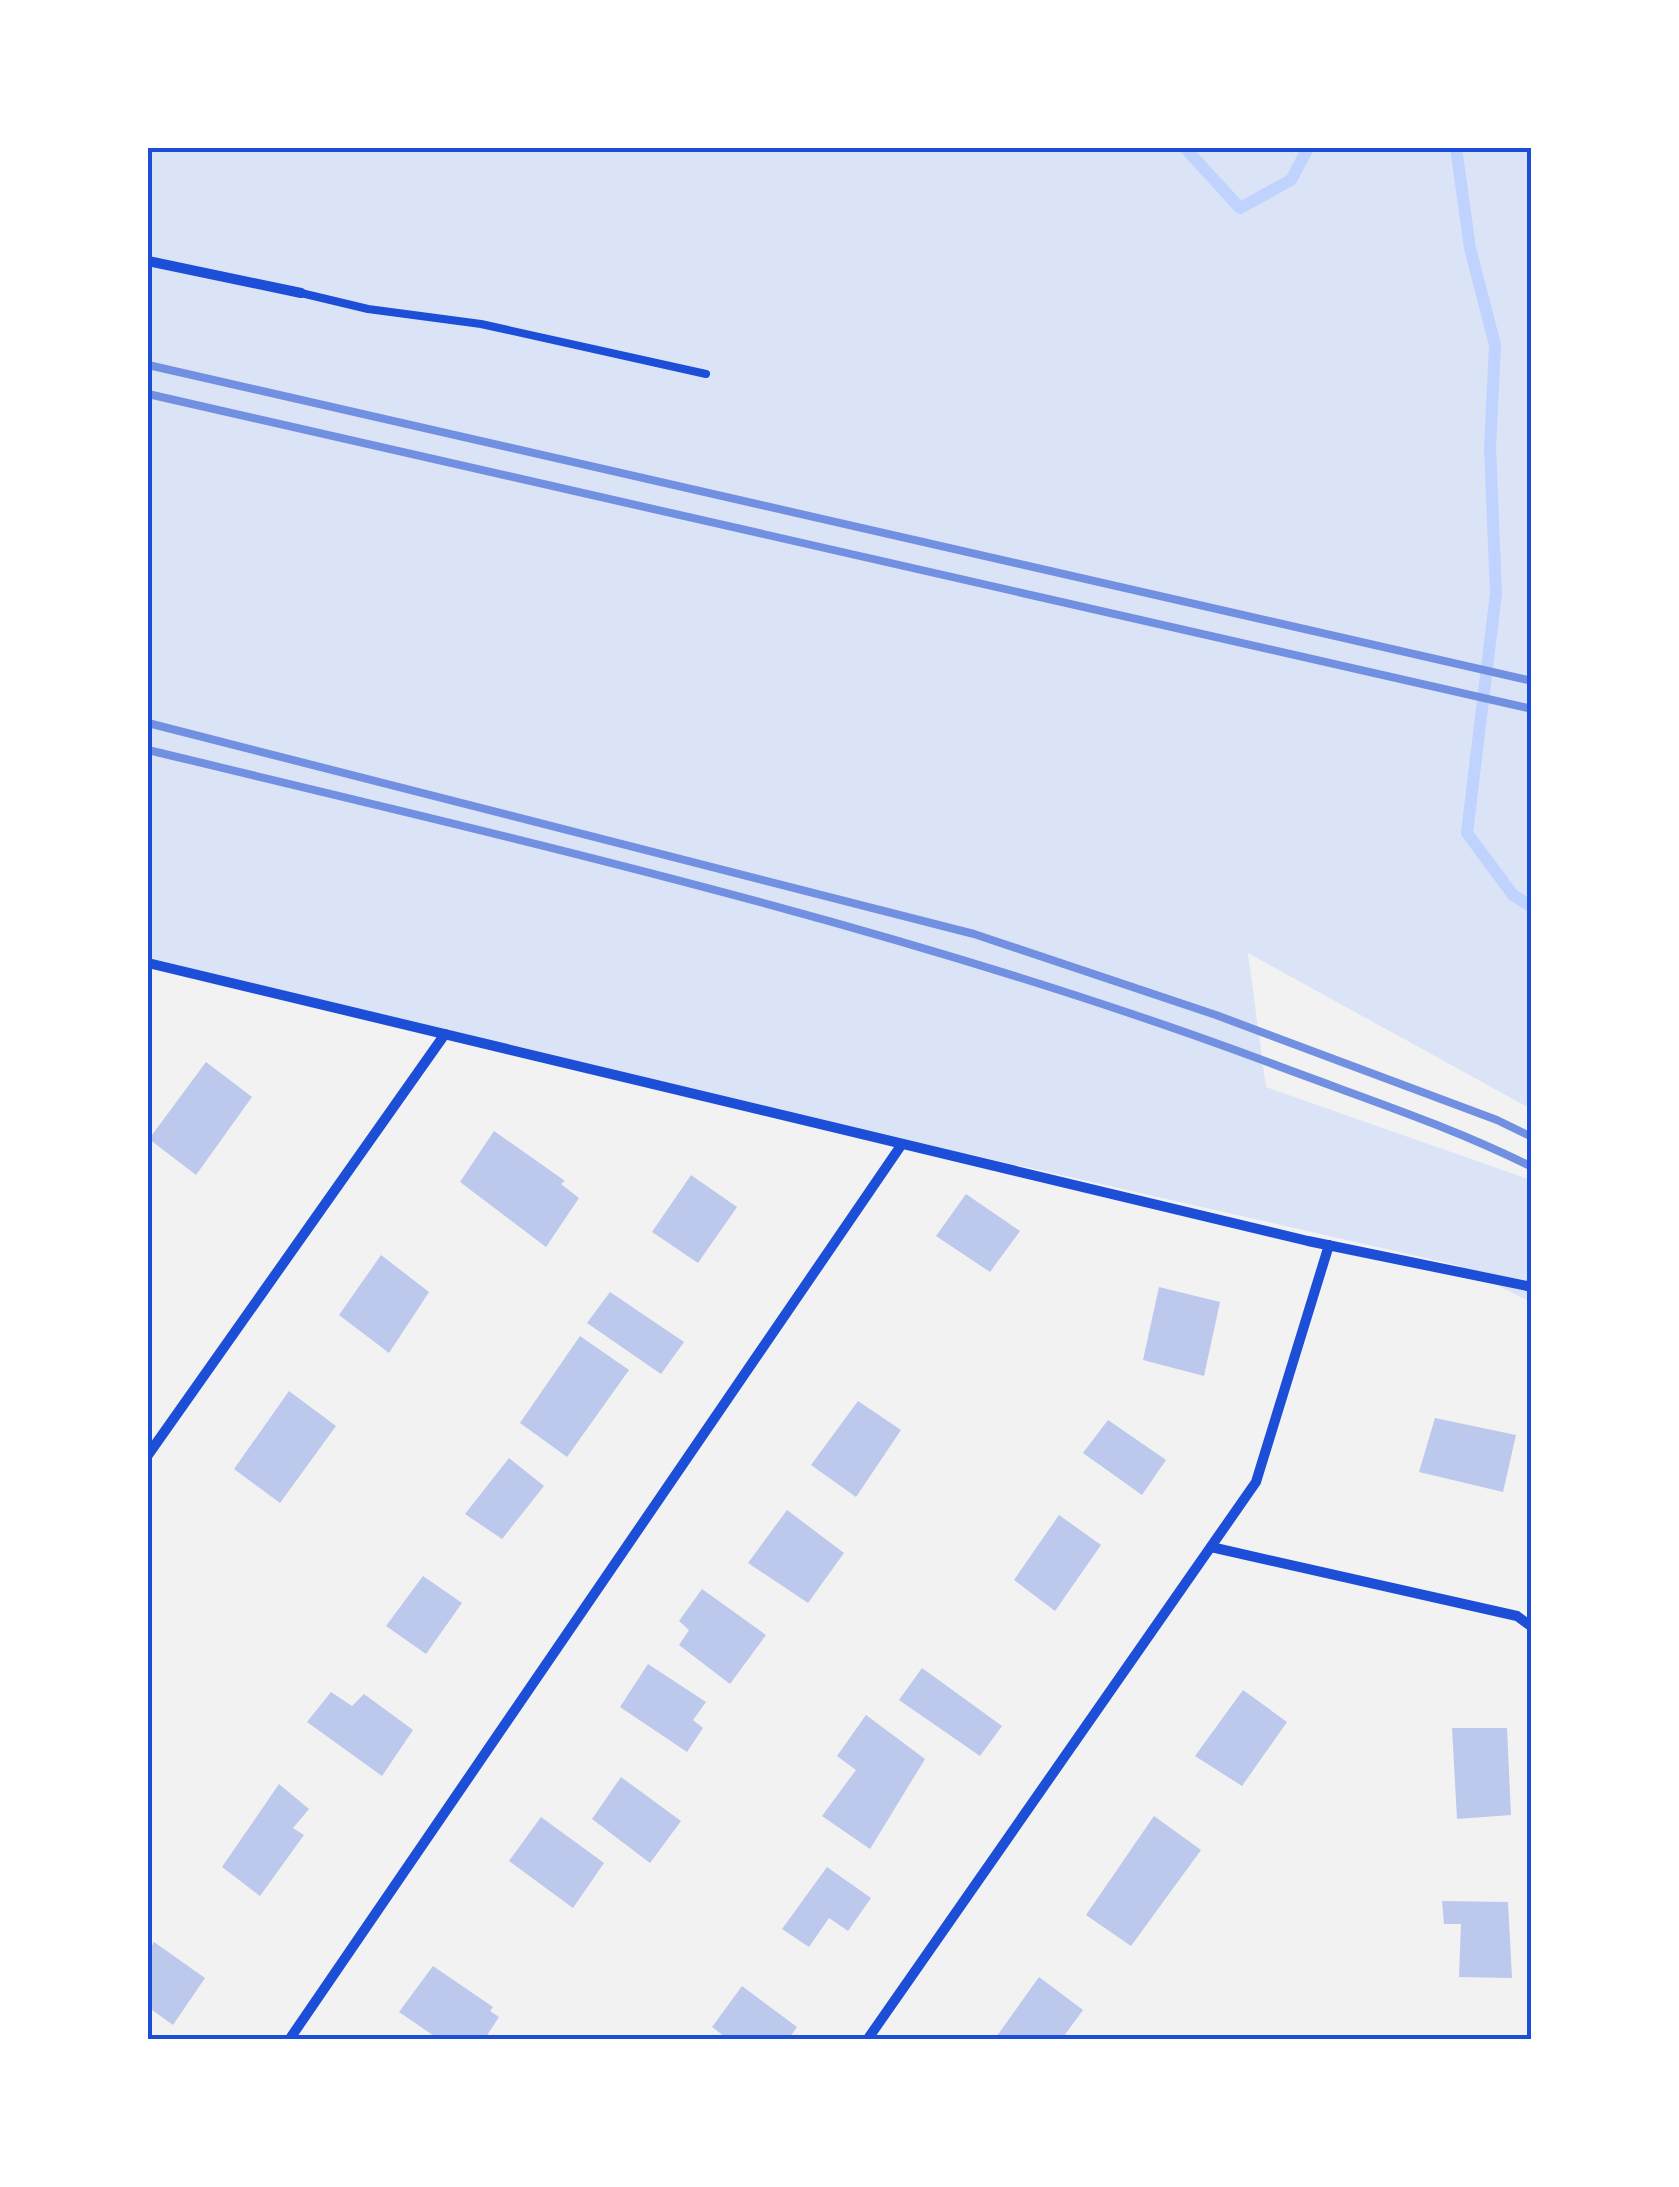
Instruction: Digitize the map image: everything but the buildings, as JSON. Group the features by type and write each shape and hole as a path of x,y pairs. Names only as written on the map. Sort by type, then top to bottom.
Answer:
{"street":[{"path":"148,260 301,293"},
{"path":"148,962 1329,1245 1532,1286"},
{"path":"148,1455 445,1034"},
{"path":"289,2040 902,1144"},
{"path":"867,2040 1256,1482 1329,1245"},
{"path":"1211,1547 1517,1616 1532,1627"}],"lane":[{"path":"301,293 368,309 482,324 706,374"}],"shaded area":[{"path":"148,148 1531,148 1531,1109 1248,953 1266,1087 1531,1180 1531,1302 1456,1265 148,967"}],"waterway":[{"path":"1185,148 1240,208 1291,180 1308,148"},
{"path":"1456,148 1470,248 1495,345 1490,448 1496,593 1467,833 1513,895 1532,907"}],"railway":[{"path":"148,365 1532,681"},
{"path":"148,394 1532,709"},
{"path":"148,723 974,934 1216,1015 1497,1120 1532,1137"},
{"path":"148,750 852,927 1129,1013 1433,1124 1532,1167"}]}
